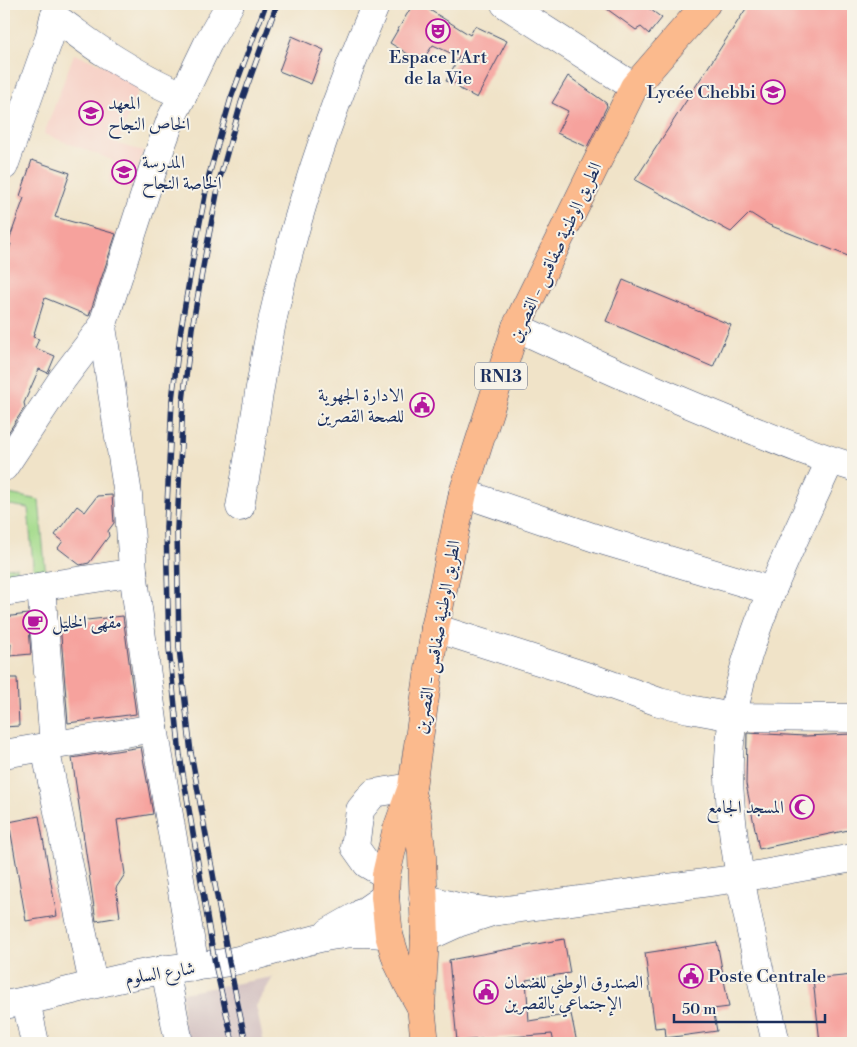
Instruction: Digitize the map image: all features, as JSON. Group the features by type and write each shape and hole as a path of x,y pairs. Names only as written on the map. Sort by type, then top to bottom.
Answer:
{"main road":[{"name":"الطريق الوطنية صفاقس - القصرين","path":"421,1007 397,960 389,935 386,886 396,832 412,790 435,628 463,493 516,327 634,87 705,4"},
{"name":"الطريق الوطنية صفاقس - القصرين","path":"412,790 420,834 425,938 421,1007 425,1043"},
{"path":"386,886 405,894 423,898"},
{"path":"389,935 406,940 425,938"}],"street":[{"path":"4,467 61,381 102,327 171,119 208,43 230,4"},
{"path":"240,507 263,365 294,238 319,152 344,81 376,4"},
{"path":"505,4 634,87"},
{"path":"4,166 49,39 54,18 76,31 103,52 157,84 183,96"},
{"path":"102,327 128,495 133,571 154,728 195,968"},
{"path":"516,327 687,404 841,464 772,591 741,678 733,717 728,760 731,814 740,878 776,1043"},
{"path":"463,493 598,539 772,591"},
{"path":"4,592 133,571"},
{"path":"41,587 49,746 93,984"},
{"path":"435,628 586,676 659,702 689,709 733,717 853,718"},
{"path":"4,754 154,728"},
{"path":"386,886 355,847 360,810 374,793 412,790"},
{"path":"425,938 458,923 492,912 740,878 853,858"},
{"name":"شارع السلوم","path":"316,938 359,915 386,886"},
{"path":"423,898 458,907 492,912"},
{"name":"شارع السلوم","path":"15,1003 93,984 166,970 195,968 229,962 316,938 361,932 389,935"},
{"path":"166,970 179,1043"},
{"path":"15,1003 35,1043"}],"shaded area":[{"name":"المعهد الخاص النجاح","path":"74,54 131,75 138,91 118,144 143,151 132,190 109,183 112,160 44,134"},
{"path":"273,977 256,1006 264,1043 184,1043 182,993"}],"green space":[{"path":"4,493 39,500 46,577 34,577 28,508 4,504"},
{"path":"17,567 17,578 4,579 4,568"}],"building":[{"path":"413,4 420,4 470,35 475,26 507,41 477,98 460,89 457,84 446,81 459,57 433,45 421,62 390,43"},
{"path":"600,4 643,4 662,18 649,34 641,27 636,30"},
{"name":"Lycée Chebbi","path":"749,4 853,4 853,258 769,225 750,213 731,232 635,180"},
{"path":"292,36 324,50 311,84 279,71"},
{"path":"568,76 606,103 607,106 587,147 557,133 568,111 552,103"},
{"path":"32,160 70,173 55,217 116,234 89,316 45,298 33,337 39,339 35,348 55,356 48,373 39,369 24,403 25,407 4,439 4,262 11,244 8,243 24,198 20,196"},
{"path":"623,280 731,325 713,367 606,321"},
{"path":"112,495 114,523 108,531 109,536 89,563 80,565 58,548 63,541 55,535 77,506 85,512 97,496"},
{"path":"28,614 31,654 10,656 11,644 4,644 4,617"},
{"path":"123,616 136,714 68,723 60,623"},
{"path":"4,678 17,678 19,726 4,727"},
{"name":"المسجد الجامع","path":"747,733 805,736 853,734 853,829 759,849 746,784"},
{"path":"141,747 153,814 117,820 125,874 116,888 120,917 96,921 72,758"},
{"path":"39,816 57,916 26,921 9,822"},
{"name":"الصندوق الوطني للضمان الإجتماعي بالقصرين","path":"564,939 570,973 526,980 529,1021 571,1014 577,1043 554,1043 552,1034 457,1041 449,960"},
{"path":"717,942 729,1007 713,1009 717,1031 666,1038 665,1027 655,1028 645,953"},
{"path":"853,975 853,1043 820,1043 813,979"}],"railway":[{"path":"233,1043 215,964 180,756 169,648 166,528 172,400 181,328 194,253 209,175 231,98 266,4"},
{"path":"246,1043 229,962 191,753 179,648 177,529 183,401 192,328 205,256 220,178 241,103 277,4"}],"place":[{"name":"Espace l'Art de la Vie","path":"438,31"},
{"name":"Lycée Chebbi","path":"773,92"},
{"name":"المعهد الخاص النجاح","path":"91,113"},
{"name":"المدرسة الخاصة النجاح","path":"124,172"},
{"name":"الادارة الجهوية للصحة القصرين","path":"422,405"},
{"name":"مقهى الخليل","path":"35,622"},
{"name":"المسجد الجامع","path":"802,807"},
{"name":"Poste Centrale","path":"691,976"},
{"name":"الصندوق الوطني للضمان الإجتماعي بالقصرين","path":"486,992"}]}
